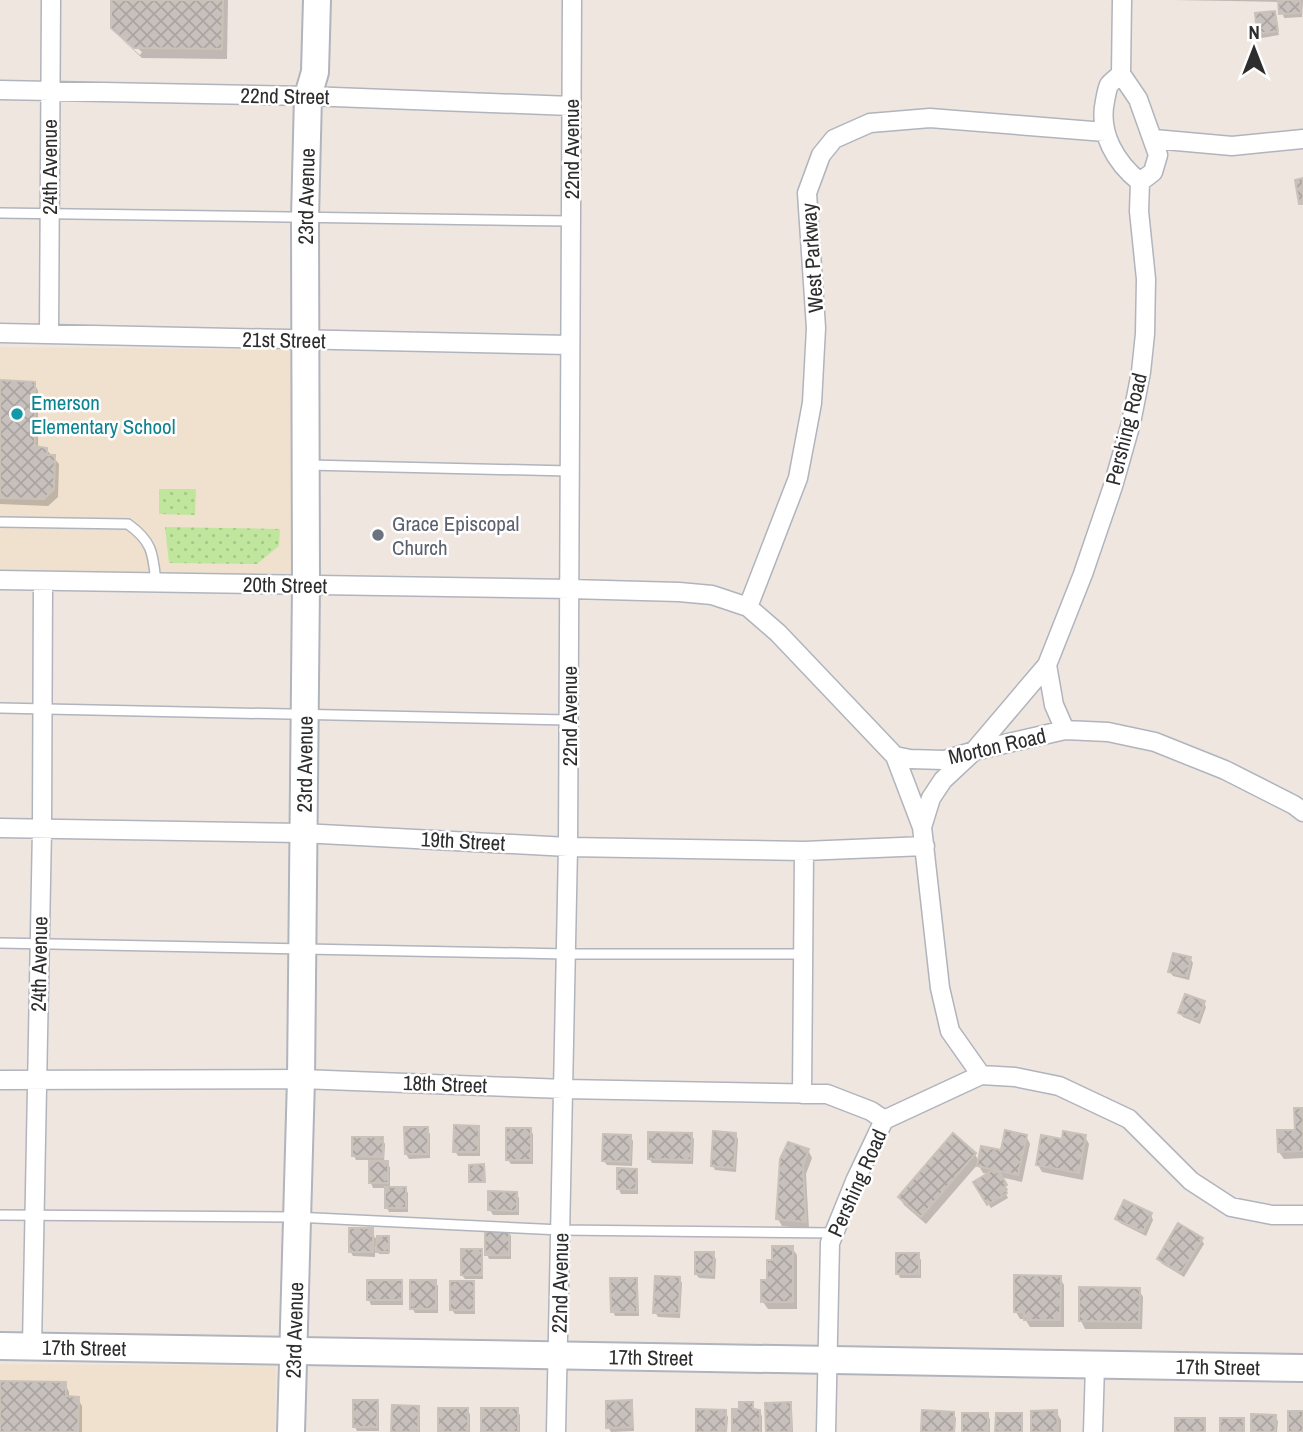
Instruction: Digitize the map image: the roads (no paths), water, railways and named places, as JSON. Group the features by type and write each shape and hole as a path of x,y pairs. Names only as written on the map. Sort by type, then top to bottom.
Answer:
{"main road":[{"name":"23rd Avenue","path":"302,0 301,72 308,96"},
{"name":"23rd Avenue","path":"291,1432 301,1079 306,585 305,218 308,96 315,72 317,0"},
{"name":"17th Street","path":"0,1346 1303,1368"}],"street":[{"name":"24th Avenue","path":"49,334 51,0"},
{"name":"22nd Avenue","path":"556,1432 568,847 572,0"},
{"path":"1121,74 1108,87 1104,107 1105,132 1122,164 1140,183 1153,172 1158,155 1139,99 1121,74 1122,0"},
{"name":"22nd Street","path":"0,90 308,96 571,106"},
{"name":"West Parkway","path":"748,607 798,478 812,403 816,328 807,193 821,155 834,139 870,123 930,118 1105,132"},
{"path":"1154,139 1232,146 1303,139"},
{"name":"Pershing Road","path":"922,827 931,798 943,780 974,751 1047,665 1083,574 1113,486 1131,423 1145,334 1146,279 1139,211 1140,183"},
{"name":"21st Street","path":"0,333 569,345"},
{"name":"20th Street","path":"0,580 570,589"},
{"name":"24th Avenue","path":"32,1346 42,829 43,581"},
{"path":"570,589 701,594 748,607 778,633 895,756"},
{"path":"1047,665 1054,705 1065,730"},
{"name":"Morton Road","path":"895,756 944,760 1065,730 1108,732 1155,742 1225,770 1303,812"},
{"name":"Pershing Road","path":"826,1432 830,1243 834,1233 884,1120 981,1075 950,1031 940,988 922,827 895,756"},
{"name":"19th Street","path":"0,828 302,833 568,847 804,850 925,846"},
{"path":"802,1094 804,850"},
{"path":"981,1075 1015,1077 1059,1086 1129,1119 1191,1181 1231,1207 1272,1215 1303,1215"},
{"name":"18th Street","path":"0,1080 301,1079 564,1089 827,1094 871,1111 884,1120"},
{"path":"1093,1432 1095,1365"}],"lane":[{"path":"0,213 570,221"},
{"path":"306,465 569,471"},
{"path":"0,522 128,524 144,536 153,555 156,583"},
{"path":"0,708 568,720"},
{"path":"0,943 566,954 802,954"},
{"path":"0,1215 295,1217 561,1230 834,1233"}],"place":[{"name":"Emerson Elementary School","path":"17,414"},
{"name":"Grace Episcopal Church","path":"378,535"}]}
